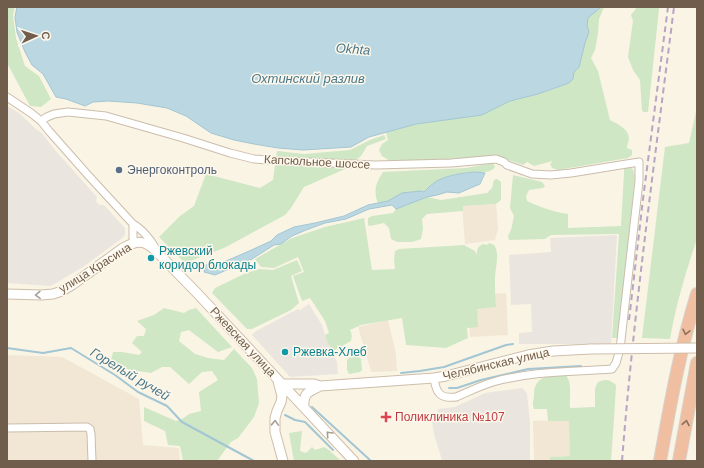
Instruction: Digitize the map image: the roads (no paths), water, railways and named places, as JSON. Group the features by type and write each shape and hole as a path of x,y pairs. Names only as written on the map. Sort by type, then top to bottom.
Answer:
{"highway":[{"path":"660,461 684,342 697,294"},
{"path":"679,461 697,363"}],"main road":[{"name":"улица Красина","path":"7,294 41,295 53,294 62,291 133,243 145,243 156,252"},
{"name":"Ржевская улица","path":"156,252 354,461"},
{"name":"Челябинская улица","path":"280,382 314,384 320,386 434,378 528,355 552,351 697,348"},
{"path":"280,382 282,396 275,418 275,425 282,461"},
{"path":"304,407 305,395 310,390 320,386"}],"street":[{"path":"7,97 25,108 41,121"},
{"name":"Капсюльное шоссе","path":"41,121 54,114 68,112 106,116 230,153 254,159 282,161 376,165 451,163 496,159 507,165 532,174 551,175 639,162 639,181 620,349 616,363 612,369 528,374 492,382 456,397 449,398 440,394 435,386 434,378"},
{"name":"Ржевская улица","path":"41,121 82,169 133,224 138,226 153,244 156,252"},
{"path":"133,224 133,243"},
{"path":"7,428 87,427 90,429 91,434 92,461"}],"water":[{"name":"Охтинский разлив","path":"17,7 601,7 588,18 587,26 589,32 579,67 574,72 573,79 569,83 538,94 510,101 482,115 416,124 369,137 351,147 303,150 254,144 211,133 186,116 167,108 137,103 108,101 93,102 85,106 56,97 43,74 32,65 25,52 17,32 15,17"},
{"path":"475,172 485,173 480,184 459,193 447,192 427,197 396,209 392,205 369,209 346,219 325,223 292,236 281,244 274,245 252,259 215,275 204,272 206,265 226,261 247,252 271,241 277,235 294,227 344,216 368,205 388,201 402,193 424,192 433,183 446,177"}],"waterway":[{"path":"401,373 444,367 506,345 513,344"},
{"name":"Горелый ручей","path":"7,348 43,353 71,348 115,375 138,392 167,406 182,422 254,461"},
{"path":"449,388 457,388 481,380 528,369 581,366"},
{"path":"312,407 371,461"},
{"path":"285,415 295,420 305,422 333,450"}],"railway":[{"path":"629,320 668,7"},
{"path":"622,461 639,290 674,7"}],"place":[{"name":"Энергоконтроль","path":"119,170"},
{"name":"Ржевский коридор блокады","path":"151,258"},
{"name":"Ржевка-Хлеб","path":"285,352"},
{"name":"Поликлиника №107","path":"386,417"}],"water label":[{"name":"Okhta","path":"353,49"}]}
